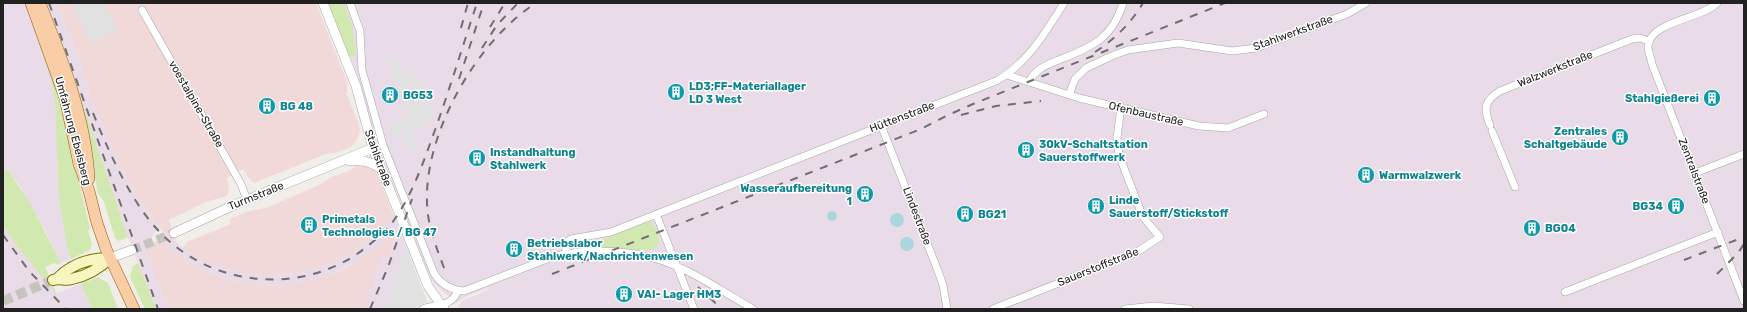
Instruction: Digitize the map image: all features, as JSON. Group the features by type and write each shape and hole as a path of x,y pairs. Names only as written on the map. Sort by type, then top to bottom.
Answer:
{"main road":[{"name":"Umfahrung Ebelsberg","path":"32,3 66,98 79,164 89,191 97,223 110,258 134,309"},
{"name":"Umfahrung Ebelsberg","path":"40,3 73,95 88,162 89,191"},
{"path":"55,280 66,270 92,259 110,258"}],"street":[{"name":"Stahlstraße","path":"323,3 356,86 373,148 381,169 428,286 442,307"},
{"path":"350,3 360,31 362,70 383,145 434,273 443,284 458,290 472,289 566,253 624,253 655,259 677,266 754,309"},
{"name":"Hüttenstraße","path":"566,253 566,244 571,239 603,235 996,81 1007,75 1022,61 1064,3"},
{"path":"1007,75 1029,82 1032,75 1039,69 1084,49 1108,33 1116,23 1123,3"},
{"name":"Stahlwerkstraße","path":"1069,95 1075,79 1086,68 1128,50 1178,43 1232,51 1250,49 1280,40 1340,16 1366,3"},
{"path":"1649,41 1655,32 1665,26 1707,10 1717,3"},
{"name":"voestalpine-Straße","path":"142,10 241,184 247,200"},
{"name":"Walzwerkstraße","path":"1515,187 1485,110 1487,103 1492,96 1500,91 1632,39 1640,38 1649,41"},
{"name":"Zentralstraße","path":"1649,41 1649,52 1652,64 1744,301"},
{"name":"Ofenbaustraße","path":"1029,82 1069,95 1199,126 1224,128 1264,114"},
{"name":"Sauerstoffstraße","path":"993,309 1131,255 1153,243 1160,237 1143,217 1119,155 1117,146 1117,130 1121,108"},
{"name":"Lindestraße","path":"881,125 938,271 943,285 947,309"},
{"path":"373,148 383,145"},
{"name":"Turmstraße","path":"174,233 220,211 373,148"},
{"path":"1695,173 1744,154"},
{"name":"Turmstraße","path":"339,162 366,160 381,169"},
{"path":"656,214 694,309"},
{"path":"1565,292 1718,232"},
{"path":"110,258 132,250"},
{"path":"423,309 442,307 456,296 458,290"},
{"path":"1125,309 1153,306 1189,309"}],"shaded area":[{"path":"3,3 27,3 48,63 53,83 56,116 59,201 68,251 71,259 61,263 45,230 19,185 7,169 3,172"},
{"path":"44,3 57,3 77,53 94,105 114,153 138,200 159,228 148,241 145,248 168,309 156,309 128,237 77,87"},
{"path":"57,3 316,3 347,82 347,95 359,125 360,131 357,140 351,147 335,153 326,154 254,183 243,169 227,178 229,189 227,196 205,202 169,220 177,243 159,228 138,200 114,153 94,105 77,53"},
{"path":"71,3 103,3 118,29 92,44"},
{"path":"332,3 1744,3 1744,309 457,309 462,301 488,290 487,288 465,297 457,303 435,285 431,279 379,146 359,81"},
{"path":"397,56 405,73 415,70 434,118 422,129 411,133 417,149 409,153 401,135 392,139 387,124 409,115 387,60"},
{"path":"356,165 365,165 374,169 377,173 394,217 364,244 346,256 328,265 283,275 263,276 240,273 217,266 202,260 183,248 187,242 231,224 229,219 249,211 266,208 317,186 332,177 351,170"},
{"path":"394,217 406,246 384,309 364,309 382,256 389,258 396,233 362,258 330,275 314,280 282,286 248,284 231,281 209,273 176,254 161,238 165,233 183,248 202,260 240,273 263,276 283,275 328,265 346,256 364,244"},
{"path":"3,225 18,248 57,293 81,284 92,309 3,309"},
{"path":"396,233 389,258 382,256 364,309 168,309 145,248 161,238 176,254 209,273 231,281 248,284 282,286 314,280 330,275 347,267"},
{"path":"406,246 427,302 413,309 384,309"}],"green space":[{"path":"327,3 344,3 353,29 356,56 348,57"},
{"path":"48,63 53,70 90,229 88,230 92,244 90,250 71,259 68,251 59,201 55,102"},
{"path":"77,87 128,237 119,241 115,238 104,202 98,193 82,106"},
{"path":"7,169 30,203 61,263 58,265 55,263 45,267 57,294 18,248 3,225 3,172"},
{"path":"650,221 652,222 659,238 658,245 651,250 576,248 574,245 575,243 596,241 610,237"},
{"path":"138,263 156,309 145,309 130,277 133,266"},
{"path":"98,277 108,283 118,309 92,309 81,284"}],"water":[{"path":"830,211 834,211 837,216 834,221 830,221 827,218 827,214"},
{"path":"897,213 902,215 904,220 902,225 897,227 892,225 890,220 892,215"},
{"path":"907,237 912,239 914,244 912,249 907,251 902,249 900,244 902,239"}],"tunnel":[{"path":"132,250 174,233"},
{"path":"3,301 53,280"}],"railway":[{"path":"49,3 158,309"},
{"path":"461,28 468,3"},
{"path":"93,113 112,158 137,203 156,228 177,248 202,263 228,273 256,279 284,279 312,274 339,264 364,249 386,230 406,201 412,190 426,154 477,3"},
{"path":"459,79 484,3"},
{"path":"490,27 505,3"},
{"path":"482,48 497,25 518,3"},
{"path":"444,268 432,235 427,210 427,201 429,174 435,146 445,117 475,63 494,40 515,19 536,3"},
{"path":"1095,52 1122,30 1143,3"},
{"path":"552,274 921,129 973,104 1225,3"},
{"path":"961,115 996,106 1041,101"},
{"path":"370,309 388,267 412,199"},
{"path":"3,235 29,271 66,309"},
{"path":"1684,260 1744,237"},
{"path":"1717,274 1738,253 1744,244"},
{"path":"698,287 722,309"}],"place":[{"name":"LD3;FF-Materiallager LD 3 West","path":"676,92"},
{"name":"BG53","path":"390,95"},
{"name":"Stahlgießerei","path":"1712,98"},
{"name":"BG 48","path":"267,106"},
{"name":"Zentrales Schaltgebäude","path":"1620,137"},
{"name":"30kV-Schaltstation Sauerstoffwerk","path":"1026,150"},
{"name":"Instandhaltung Stahlwerk","path":"477,158"},
{"name":"Warmwalzwerk","path":"1366,175"},
{"name":"Wasseraufbereitung 1","path":"865,194"},
{"name":"Linde Sauerstoff/Stickstoff","path":"1096,206"},
{"name":"BG34","path":"1676,206"},
{"name":"BG21","path":"965,214"},
{"name":"Primetals Technologies / BG 47","path":"309,225"},
{"name":"BG04","path":"1532,228"},
{"name":"Betriebslabor Stahlwerk/Nachrichtenwesen","path":"514,249"},
{"name":"VAI- Lager HM3","path":"624,294"}]}
